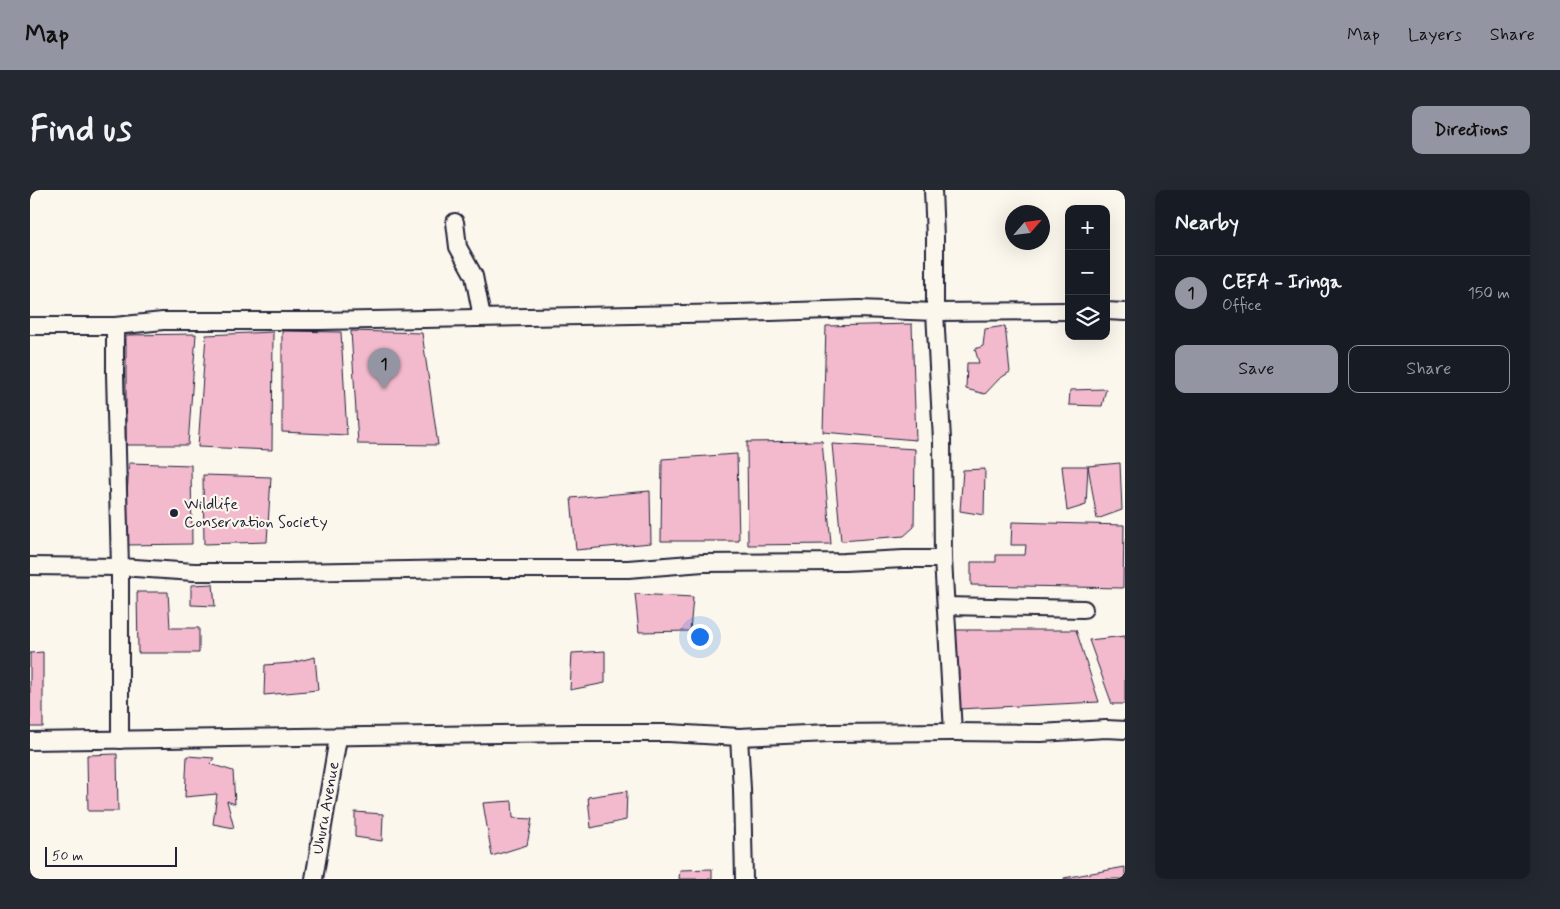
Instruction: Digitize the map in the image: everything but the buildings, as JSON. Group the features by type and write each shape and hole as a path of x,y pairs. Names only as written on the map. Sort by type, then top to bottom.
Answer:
{"street":[{"path":"933,190 936,237 935,312 942,431 943,559 953,732"},
{"path":"455,222 458,247 474,276 482,317"},
{"path":"30,326 115,326 163,321 320,321 859,309 935,312 1065,311"},
{"path":"1110,311 1125,312"},
{"path":"115,326 120,567 120,740"},
{"path":"30,566 120,567 194,572 286,572 628,569 703,563 943,559"},
{"path":"946,606 1084,609"},
{"path":"30,741 669,733 739,737 830,733 1041,733 1125,730"},
{"path":"739,737 744,879"},
{"name":"Uhuru Avenue","path":"314,879 338,738"}],"place":[{"name":"CEFA - Iringa","path":"384,389"},
{"name":"Wildlife Conservation Society","path":"174,513"}]}
